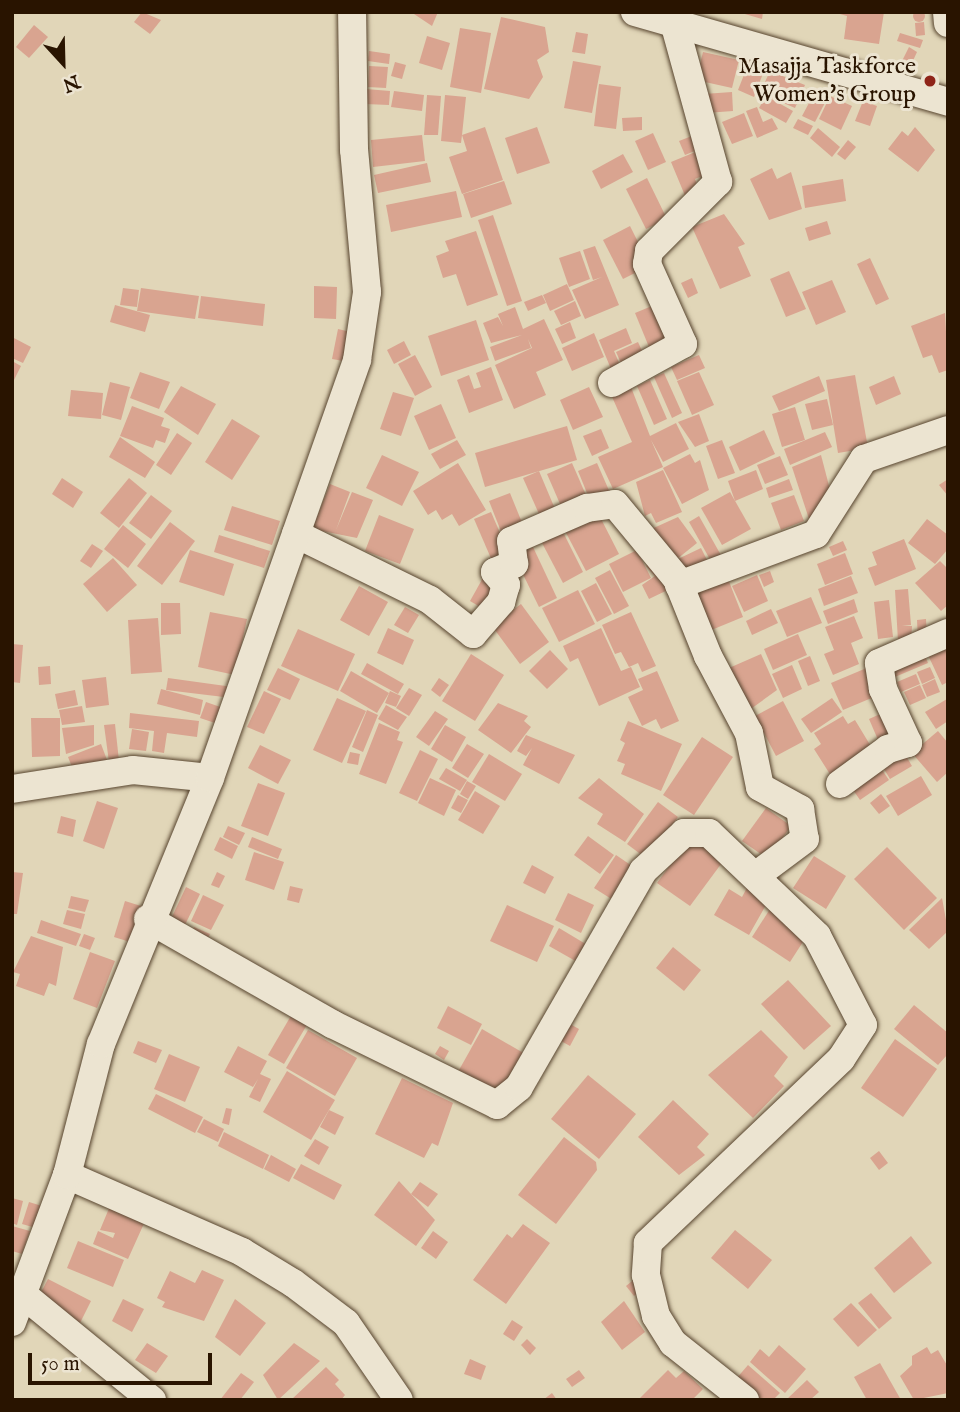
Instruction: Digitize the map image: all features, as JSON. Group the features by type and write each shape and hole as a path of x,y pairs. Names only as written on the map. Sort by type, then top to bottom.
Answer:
{"street":[{"path":"12,1322 26,1297 67,1175 101,1044 148,919 210,778 364,331 368,292 354,150 352,12"},
{"path":"635,12 948,102"},
{"path":"947,12 948,23"},
{"path":"612,383 683,344 647,264 649,251 718,182 674,22"},
{"path":"679,585 816,534 864,459 948,430"},
{"path":"296,534 430,600 460,630 473,634 501,602 506,585 495,572 514,564 511,541 598,504 621,509 679,585 749,733 760,787 800,809 805,839 758,874"},
{"path":"840,784 888,749 908,743 883,689 879,663 948,633"},
{"path":"12,789 133,770 210,778"},
{"path":"148,919 332,1024 497,1105 519,1087 630,890 684,833 709,833 758,874 817,936 863,1025 841,1059 648,1243 646,1275 656,1316 673,1343 745,1400"},
{"path":"67,1175 242,1252 302,1289 346,1323 400,1400"},
{"path":"26,1297 152,1400"}],"building":[{"path":"919,10 925,16 919,22 913,16"},
{"path":"142,12 161,20 150,34 134,22"},
{"path":"411,12 438,12 432,26"},
{"path":"738,12 763,12 762,19"},
{"path":"833,12 884,12 879,44 844,39 847,16"},
{"path":"501,17 545,27 549,52 537,60 543,77 529,99 484,89"},
{"path":"924,22 925,35 916,36 915,23"},
{"path":"34,25 48,37 29,58 16,47"},
{"path":"460,28 491,33 481,93 450,87"},
{"path":"576,32 588,34 585,54 572,52"},
{"path":"900,33 923,40 920,48 897,41"},
{"path":"427,36 450,43 442,70 419,63"},
{"path":"909,47 917,52 911,65 902,61"},
{"path":"369,51 390,54 389,64 368,61"},
{"path":"703,52 739,60 732,88 696,80"},
{"path":"751,57 767,63 754,97 738,90"},
{"path":"573,61 601,66 592,113 564,108"},
{"path":"395,62 406,65 402,79 391,76"},
{"path":"369,66 388,67 386,88 368,87"},
{"path":"770,71 805,85 795,108 760,93"},
{"path":"599,84 621,87 616,129 594,126"},
{"path":"817,88 829,95 815,122 802,116"},
{"path":"366,89 390,91 389,105 365,104"},
{"path":"394,91 424,95 422,111 391,107"},
{"path":"732,92 733,111 706,113 704,94"},
{"path":"427,95 441,96 438,135 424,135"},
{"path":"445,95 466,97 461,143 441,141"},
{"path":"766,96 793,111 786,123 759,108"},
{"path":"830,96 852,106 841,130 819,119"},
{"path":"863,101 877,106 870,126 855,121"},
{"path":"757,107 763,122 772,118 778,129 757,138 746,111"},
{"path":"744,113 753,136 732,144 722,122"},
{"path":"642,117 642,130 623,131 622,118"},
{"path":"798,119 813,126 808,135 793,128"},
{"path":"485,127 503,180 462,194 449,157 467,151 462,135"},
{"path":"537,127 550,163 517,174 505,138"},
{"path":"915,127 935,150 918,172 888,149 902,131 908,136"},
{"path":"818,128 840,147 832,157 810,138"},
{"path":"702,132 707,146 685,155 679,141"},
{"path":"653,133 666,162 648,170 635,141"},
{"path":"422,135 425,161 373,167 371,140"},
{"path":"848,140 856,147 845,160 837,154"},
{"path":"705,148 714,171 695,179 700,192 686,198 671,162"},
{"path":"623,154 633,172 601,189 592,171"},
{"path":"427,163 431,182 378,193 374,175"},
{"path":"772,168 777,179 791,172 802,209 769,220 750,179"},
{"path":"647,178 667,219 646,229 626,189"},
{"path":"843,179 846,201 805,208 802,186"},
{"path":"504,181 512,204 471,218 463,194"},
{"path":"456,191 462,217 391,232 386,205"},
{"path":"724,214 745,244 738,247 751,276 720,289 692,227"},
{"path":"493,215 522,301 507,306 478,220"},
{"path":"827,221 831,234 809,241 805,228"},
{"path":"630,226 644,254 643,269 623,279 603,240"},
{"path":"476,231 498,295 467,306 456,274 443,278 436,256 449,251 445,241"},
{"path":"595,246 619,305 585,319 572,290 602,277 593,280 583,250"},
{"path":"580,251 590,279 569,287 559,258"},
{"path":"870,258 889,299 876,305 857,264"},
{"path":"789,271 806,309 786,317 770,279"},
{"path":"692,278 698,293 688,298 681,283"},
{"path":"832,280 846,312 816,325 802,292"},
{"path":"567,284 574,300 550,311 543,295"},
{"path":"314,286 337,287 336,319 314,318"},
{"path":"123,288 139,290 137,307 120,305"},
{"path":"141,288 199,296 195,319 137,311"},
{"path":"542,295 546,303 528,311 524,302"},
{"path":"201,296 265,304 263,326 198,318"},
{"path":"575,301 581,316 561,325 554,311"},
{"path":"664,301 678,334 649,347 635,313"},
{"path":"115,305 150,315 145,332 110,322"},
{"path":"515,307 523,329 544,319 563,360 536,372 546,395 514,409 495,365 532,348 528,339 531,348 495,361 490,347 522,335 491,343 483,323 498,317 503,326 498,314"},
{"path":"945,313 948,370 939,373 932,355 923,358 911,326"},
{"path":"476,320 489,360 441,376 428,336"},
{"path":"570,322 576,338 562,344 555,329"},
{"path":"626,328 632,343 614,351 620,365 611,369 599,340"},
{"path":"338,329 355,333 349,362 332,359"},
{"path":"594,333 604,357 572,371 562,348"},
{"path":"12,337 31,347 23,363 12,358"},
{"path":"404,341 411,355 394,364 387,350"},
{"path":"638,342 647,362 625,372 616,352"},
{"path":"415,355 432,387 415,396 398,364"},
{"path":"699,355 705,368 677,380 671,367"},
{"path":"12,361 21,366 12,384"},
{"path":"491,367 503,400 469,413 457,380 469,375 474,389 481,387 476,373"},
{"path":"140,372 170,382 159,409 130,398"},
{"path":"699,372 714,405 692,415 677,381"},
{"path":"664,373 682,413 672,418 654,377"},
{"path":"855,375 868,448 838,453 826,380"},
{"path":"819,376 825,391 779,411 772,396"},
{"path":"894,376 901,394 876,405 869,387"},
{"path":"650,380 667,419 654,425 637,386"},
{"path":"110,382 130,387 121,420 102,415"},
{"path":"629,382 650,436 676,423 689,449 663,462 651,440 663,467 613,489 598,457 632,442 609,390"},
{"path":"181,386 216,404 198,435 164,412"},
{"path":"589,387 603,417 573,430 560,400"},
{"path":"71,390 103,393 101,419 68,416"},
{"path":"393,392 414,398 401,436 380,429"},
{"path":"827,399 833,425 812,430 805,404"},
{"path":"441,404 456,438 429,450 414,416"},
{"path":"132,406 164,418 161,426 170,429 165,443 156,440 153,448 120,436"},
{"path":"795,407 805,440 782,447 772,414"},
{"path":"699,414 709,441 695,447 678,422"},
{"path":"232,419 260,436 232,480 205,462"},
{"path":"567,426 577,460 485,487 475,453"},
{"path":"601,429 609,448 592,456 583,436"},
{"path":"764,430 775,454 740,471 729,447"},
{"path":"825,432 832,447 790,465 784,449"},
{"path":"177,433 192,443 171,475 156,465"},
{"path":"120,437 155,462 145,478 109,457"},
{"path":"457,440 466,455 440,469 431,454"},
{"path":"722,440 735,473 718,479 706,446"},
{"path":"690,454 695,463 700,460 709,490 682,504 663,468"},
{"path":"382,455 419,472 402,506 366,488"},
{"path":"821,455 834,505 810,522 792,467"},
{"path":"780,456 788,475 765,484 757,465"},
{"path":"458,463 486,510 459,526 452,514 442,520 436,510 428,515 413,491"},
{"path":"572,463 589,502 564,513 547,474"},
{"path":"597,463 611,495 591,503 578,471"},
{"path":"663,470 682,512 656,523 651,513 645,516 636,482"},
{"path":"756,470 763,489 735,501 728,481"},
{"path":"539,471 558,516 543,523 523,478"},
{"path":"62,478 83,492 73,508 52,494"},
{"path":"129,478 147,493 119,528 100,513"},
{"path":"789,479 793,490 769,498 766,488"},
{"path":"948,479 948,496 939,485"},
{"path":"330,484 350,492 336,530 352,492 373,500 357,538 312,529"},
{"path":"730,492 751,529 722,545 701,508"},
{"path":"510,493 525,530 504,539 489,501"},
{"path":"151,495 172,511 151,539 129,523"},
{"path":"794,495 804,521 781,530 771,503"},
{"path":"232,506 280,521 272,545 224,530"},
{"path":"596,509 619,554 586,571 563,527"},
{"path":"491,512 513,563 496,570 474,519"},
{"path":"379,515 414,529 400,564 365,551"},
{"path":"699,516 722,557 712,563 689,522"},
{"path":"678,517 697,543 672,563 647,531"},
{"path":"927,519 948,535 948,549 935,564 908,543"},
{"path":"170,522 195,541 162,585 137,566"},
{"path":"123,525 146,544 128,568 104,549"},
{"path":"562,530 583,572 563,583 541,541"},
{"path":"219,535 270,551 264,568 214,552"},
{"path":"904,539 916,569 875,586 868,568 877,565 872,552"},
{"path":"843,541 847,550 833,556 829,547"},
{"path":"92,544 103,551 91,568 80,561"},
{"path":"533,547 557,598 539,607 514,556"},
{"path":"701,548 709,564 686,576 678,559"},
{"path":"190,550 234,564 224,596 179,582"},
{"path":"637,550 651,578 623,592 609,564"},
{"path":"845,553 853,574 825,585 817,564"},
{"path":"113,558 137,585 107,612 83,584"},
{"path":"657,558 678,585 649,599 642,585 655,576 646,566"},
{"path":"940,561 948,569 948,605 941,611 915,583"},
{"path":"610,570 629,606 614,614 595,578"},
{"path":"770,571 774,582 764,587 759,575"},
{"path":"726,574 743,617 709,631 692,588"},
{"path":"757,575 768,601 744,612 732,586"},
{"path":"484,576 502,586 487,611 470,601"},
{"path":"851,576 858,593 824,606 818,589"},
{"path":"596,583 612,614 597,622 581,591"},
{"path":"359,586 388,602 369,636 340,620"},
{"path":"908,589 911,625 902,626 912,626 911,641 898,641 895,590"},
{"path":"578,590 595,624 559,642 542,608"},
{"path":"811,597 822,623 787,637 776,611"},
{"path":"854,599 858,612 828,624 823,611"},
{"path":"889,600 893,637 878,639 874,602"},
{"path":"161,603 180,603 181,634 161,635"},
{"path":"521,604 549,642 520,664 492,626"},
{"path":"405,607 419,615 408,633 394,625"},
{"path":"771,609 778,623 752,635 746,621"},
{"path":"210,612 247,619 235,675 198,667"},
{"path":"631,612 656,666 642,672 638,663 629,667 621,652 615,654 602,625"},
{"path":"854,616 863,638 851,643 859,664 833,675 824,654 834,650 825,627"},
{"path":"158,618 162,672 131,674 128,620"},
{"path":"926,619 927,639 918,640 917,620"},
{"path":"388,628 414,640 403,665 377,653"},
{"path":"601,628 621,671 631,667 640,687 599,706 578,658 570,662 563,646"},
{"path":"298,629 355,654 338,691 281,666"},
{"path":"798,634 807,655 773,670 764,649"},
{"path":"12,644 23,645 20,683 12,682"},
{"path":"921,647 928,663 890,679 884,662"},
{"path":"948,647 948,682 942,685 928,655"},
{"path":"550,650 568,669 547,689 529,671"},
{"path":"471,654 504,675 475,721 442,701"},
{"path":"761,654 777,690 748,711 729,668"},
{"path":"810,656 820,681 808,686 798,661"},
{"path":"367,663 404,684 398,694 361,674"},
{"path":"792,665 802,689 783,698 772,674"},
{"path":"50,666 51,684 39,685 38,667"},
{"path":"869,667 881,694 843,710 831,683"},
{"path":"930,667 935,678 922,684 917,672"},
{"path":"278,668 300,679 290,700 267,690"},
{"path":"351,671 389,693 377,713 340,691"},
{"path":"657,671 679,721 661,729 656,719 642,726 628,697 643,690 638,679"},
{"path":"916,674 920,684 901,692 897,682"},
{"path":"106,677 109,705 86,708 82,680"},
{"path":"168,678 233,687 232,698 166,690"},
{"path":"439,678 449,685 440,697 431,690"},
{"path":"935,679 940,692 927,697 922,685"},
{"path":"920,685 926,698 910,705 904,692"},
{"path":"409,688 422,695 409,716 396,708"},
{"path":"161,689 203,700 200,715 157,704"},
{"path":"75,690 78,705 58,709 55,694"},
{"path":"264,691 281,699 264,734 247,727"},
{"path":"390,691 401,696 396,707 385,703"},
{"path":"337,698 366,711 342,763 313,750"},
{"path":"832,698 842,712 811,733 801,719"},
{"path":"947,699 948,721 936,729 925,712"},
{"path":"783,701 804,741 776,756 755,716"},
{"path":"206,702 229,710 224,726 200,718"},
{"path":"498,703 528,716 524,721 531,727 511,753 478,730"},
{"path":"386,705 407,717 398,730 378,719"},
{"path":"82,706 85,722 62,725 59,710"},
{"path":"367,710 378,715 363,752 352,747"},
{"path":"435,711 448,719 429,746 416,737"},
{"path":"887,711 900,741 882,749 869,719"},
{"path":"130,713 199,721 197,737 167,733 164,753 152,751 154,731 129,728"},
{"path":"843,716 848,724 855,720 875,753 833,779 814,749 821,744 814,733"},
{"path":"31,718 60,718 60,756 32,757"},
{"path":"628,721 682,744 661,791 621,774 625,764 617,761 625,743 620,740"},
{"path":"379,723 400,732 397,740 403,742 386,784 359,774"},
{"path":"115,724 119,761 109,762 104,725"},
{"path":"94,725 94,745 66,754 62,728"},
{"path":"445,725 466,737 452,762 431,749"},
{"path":"132,729 149,732 146,751 129,749"},
{"path":"938,731 948,743 948,772 937,782 912,753"},
{"path":"526,735 575,755 559,784 523,765 532,748 526,756 517,751"},
{"path":"702,737 733,757 694,815 663,795"},
{"path":"101,744 107,760 74,772 68,757"},
{"path":"467,744 484,754 468,778 452,768"},
{"path":"260,745 291,760 278,784 248,768"},
{"path":"900,746 912,766 890,779 878,759"},
{"path":"420,750 438,759 417,801 399,793"},
{"path":"350,752 360,754 358,765 347,763"},
{"path":"489,754 522,774 505,801 472,782"},
{"path":"876,761 889,780 860,800 847,781"},
{"path":"446,768 467,780 460,791 439,779"},
{"path":"921,776 932,795 898,816 886,796"},
{"path":"430,778 456,790 444,816 418,803"},
{"path":"599,778 644,814 625,842 597,824 603,814 578,798"},
{"path":"467,781 476,786 468,799 460,794"},
{"path":"258,783 285,793 268,836 241,826"},
{"path":"475,791 500,806 483,834 458,820"},
{"path":"881,794 890,806 879,814 870,803"},
{"path":"458,795 468,800 461,813 451,808"},
{"path":"97,801 118,808 104,849 83,841"},
{"path":"658,802 678,817 647,859 627,844"},
{"path":"766,808 791,826 768,859 742,841"},
{"path":"61,816 76,820 73,837 57,833"},
{"path":"228,826 245,833 239,845 223,837"},
{"path":"588,836 614,855 600,874 574,855"},
{"path":"691,836 724,860 690,906 657,883"},
{"path":"220,837 238,846 232,859 214,850"},
{"path":"252,837 282,849 278,859 248,847"},
{"path":"887,847 937,898 904,930 854,879"},
{"path":"254,852 284,862 274,890 245,880"},
{"path":"616,855 635,868 613,900 594,888"},
{"path":"814,856 846,876 826,909 793,888"},
{"path":"532,865 554,877 545,894 523,883"},
{"path":"12,872 23,873 17,914 12,914"},
{"path":"217,872 225,876 219,888 211,885"},
{"path":"749,884 771,896 749,935 714,915 729,889 742,897"},
{"path":"290,886 303,889 299,903 287,900"},
{"path":"186,887 200,894 184,927 170,921"},
{"path":"568,893 594,905 581,933 555,920"},
{"path":"203,895 224,905 211,930 191,921"},
{"path":"71,896 89,900 85,912 68,908"},
{"path":"942,898 948,931 929,949 909,930"},
{"path":"125,901 141,906 130,942 114,937"},
{"path":"507,905 554,926 537,962 490,941"},
{"path":"770,909 808,934 790,962 752,937"},
{"path":"67,910 85,914 81,929 63,924"},
{"path":"41,920 81,934 76,946 37,933"},
{"path":"194,927 210,934 205,944 190,937"},
{"path":"559,928 589,946 579,963 549,946"},
{"path":"84,934 95,938 90,950 79,946"},
{"path":"31,936 63,947 56,986 49,983 44,996 16,986 20,974 13,972"},
{"path":"673,947 701,970 684,991 656,968"},
{"path":"90,952 115,961 97,1008 73,999"},
{"path":"788,980 831,1026 804,1050 761,1004"},
{"path":"914,1005 948,1033 948,1054 938,1065 894,1029"},
{"path":"448,1006 482,1024 471,1045 437,1028"},
{"path":"292,1014 308,1023 284,1064 268,1055"},
{"path":"570,1024 579,1029 570,1046 561,1041"},
{"path":"482,1029 527,1055 504,1095 459,1070"},
{"path":"308,1030 357,1058 335,1096 286,1068"},
{"path":"761,1030 788,1057 774,1076 784,1086 753,1118 708,1075"},
{"path":"895,1039 937,1069 903,1117 861,1088"},
{"path":"138,1041 162,1050 156,1063 133,1053"},
{"path":"238,1046 267,1061 260,1074 271,1079 260,1102 249,1097 258,1079 253,1087 224,1072"},
{"path":"440,1046 449,1051 444,1060 435,1054"},
{"path":"169,1054 200,1067 185,1102 154,1089"},
{"path":"287,1071 335,1100 311,1140 263,1112"},
{"path":"588,1075 636,1114 599,1159 551,1119"},
{"path":"402,1078 453,1103 438,1146 432,1143 424,1158 375,1134"},
{"path":"156,1094 203,1117 195,1133 148,1109"},
{"path":"673,1100 709,1134 697,1147 705,1155 679,1175 638,1137"},
{"path":"226,1108 232,1109 229,1125 222,1123"},
{"path":"329,1110 344,1117 335,1135 320,1127"},
{"path":"204,1119 224,1129 218,1142 197,1132"},
{"path":"224,1132 269,1155 263,1169 218,1146"},
{"path":"564,1137 596,1162 597,1170 556,1224 518,1195"},
{"path":"315,1139 329,1147 319,1165 304,1156"},
{"path":"879,1151 888,1163 879,1170 870,1158"},
{"path":"271,1155 296,1169 289,1182 264,1169"},
{"path":"301,1164 342,1185 334,1200 293,1178"},
{"path":"399,1181 435,1220 416,1246 374,1215"},
{"path":"420,1182 438,1194 428,1207 411,1194"},
{"path":"12,1198 23,1201 17,1225 12,1223"},
{"path":"29,1202 42,1206 36,1228 22,1224"},
{"path":"110,1206 146,1219 128,1259 93,1244 98,1231 113,1238 115,1233 100,1230"},
{"path":"523,1224 550,1243 506,1304 473,1280 507,1234 512,1238"},
{"path":"12,1226 30,1231 22,1254 12,1251"},
{"path":"735,1230 772,1260 748,1289 711,1258"},
{"path":"433,1231 448,1242 436,1259 421,1248"},
{"path":"911,1236 932,1263 894,1293 874,1268"},
{"path":"78,1241 124,1260 113,1287 67,1268"},
{"path":"202,1270 224,1280 204,1321 162,1307 165,1302 157,1298 170,1271 195,1283"},
{"path":"636,1278 644,1288 634,1296 626,1286"},
{"path":"48,1279 91,1301 80,1323 37,1300"},
{"path":"871,1293 892,1318 879,1329 858,1303"},
{"path":"123,1299 144,1309 132,1332 112,1321"},
{"path":"235,1299 266,1323 240,1356 215,1337"},
{"path":"624,1301 645,1332 622,1350 601,1322"},
{"path":"851,1303 877,1330 858,1347 833,1319"},
{"path":"512,1320 523,1327 514,1341 503,1334"},
{"path":"527,1339 536,1348 530,1355 521,1345"},
{"path":"147,1343 168,1356 156,1373 135,1360"},
{"path":"294,1343 320,1361 278,1400 263,1375"},
{"path":"779,1345 806,1369 785,1393 750,1362 760,1349 769,1357"},
{"path":"927,1347 931,1354 938,1350 948,1367 948,1393 914,1400 900,1376 912,1365 912,1356"},
{"path":"470,1359 486,1366 481,1380 464,1374"},
{"path":"880,1363 901,1400 867,1400 854,1377"},
{"path":"748,1365 780,1393 773,1400 760,1400 736,1379"},
{"path":"326,1367 339,1380 335,1384 345,1395 341,1400 291,1400"},
{"path":"579,1370 585,1378 572,1387 566,1379"},
{"path":"668,1370 676,1378 684,1371 703,1389 692,1400 638,1400"},
{"path":"241,1373 254,1382 240,1400 220,1400"},
{"path":"807,1380 819,1392 810,1400 786,1400"},
{"path":"552,1393 557,1400 543,1400"}],"place":[{"name":"Masajja Taskforce Women's Group","path":"930,81"}]}
